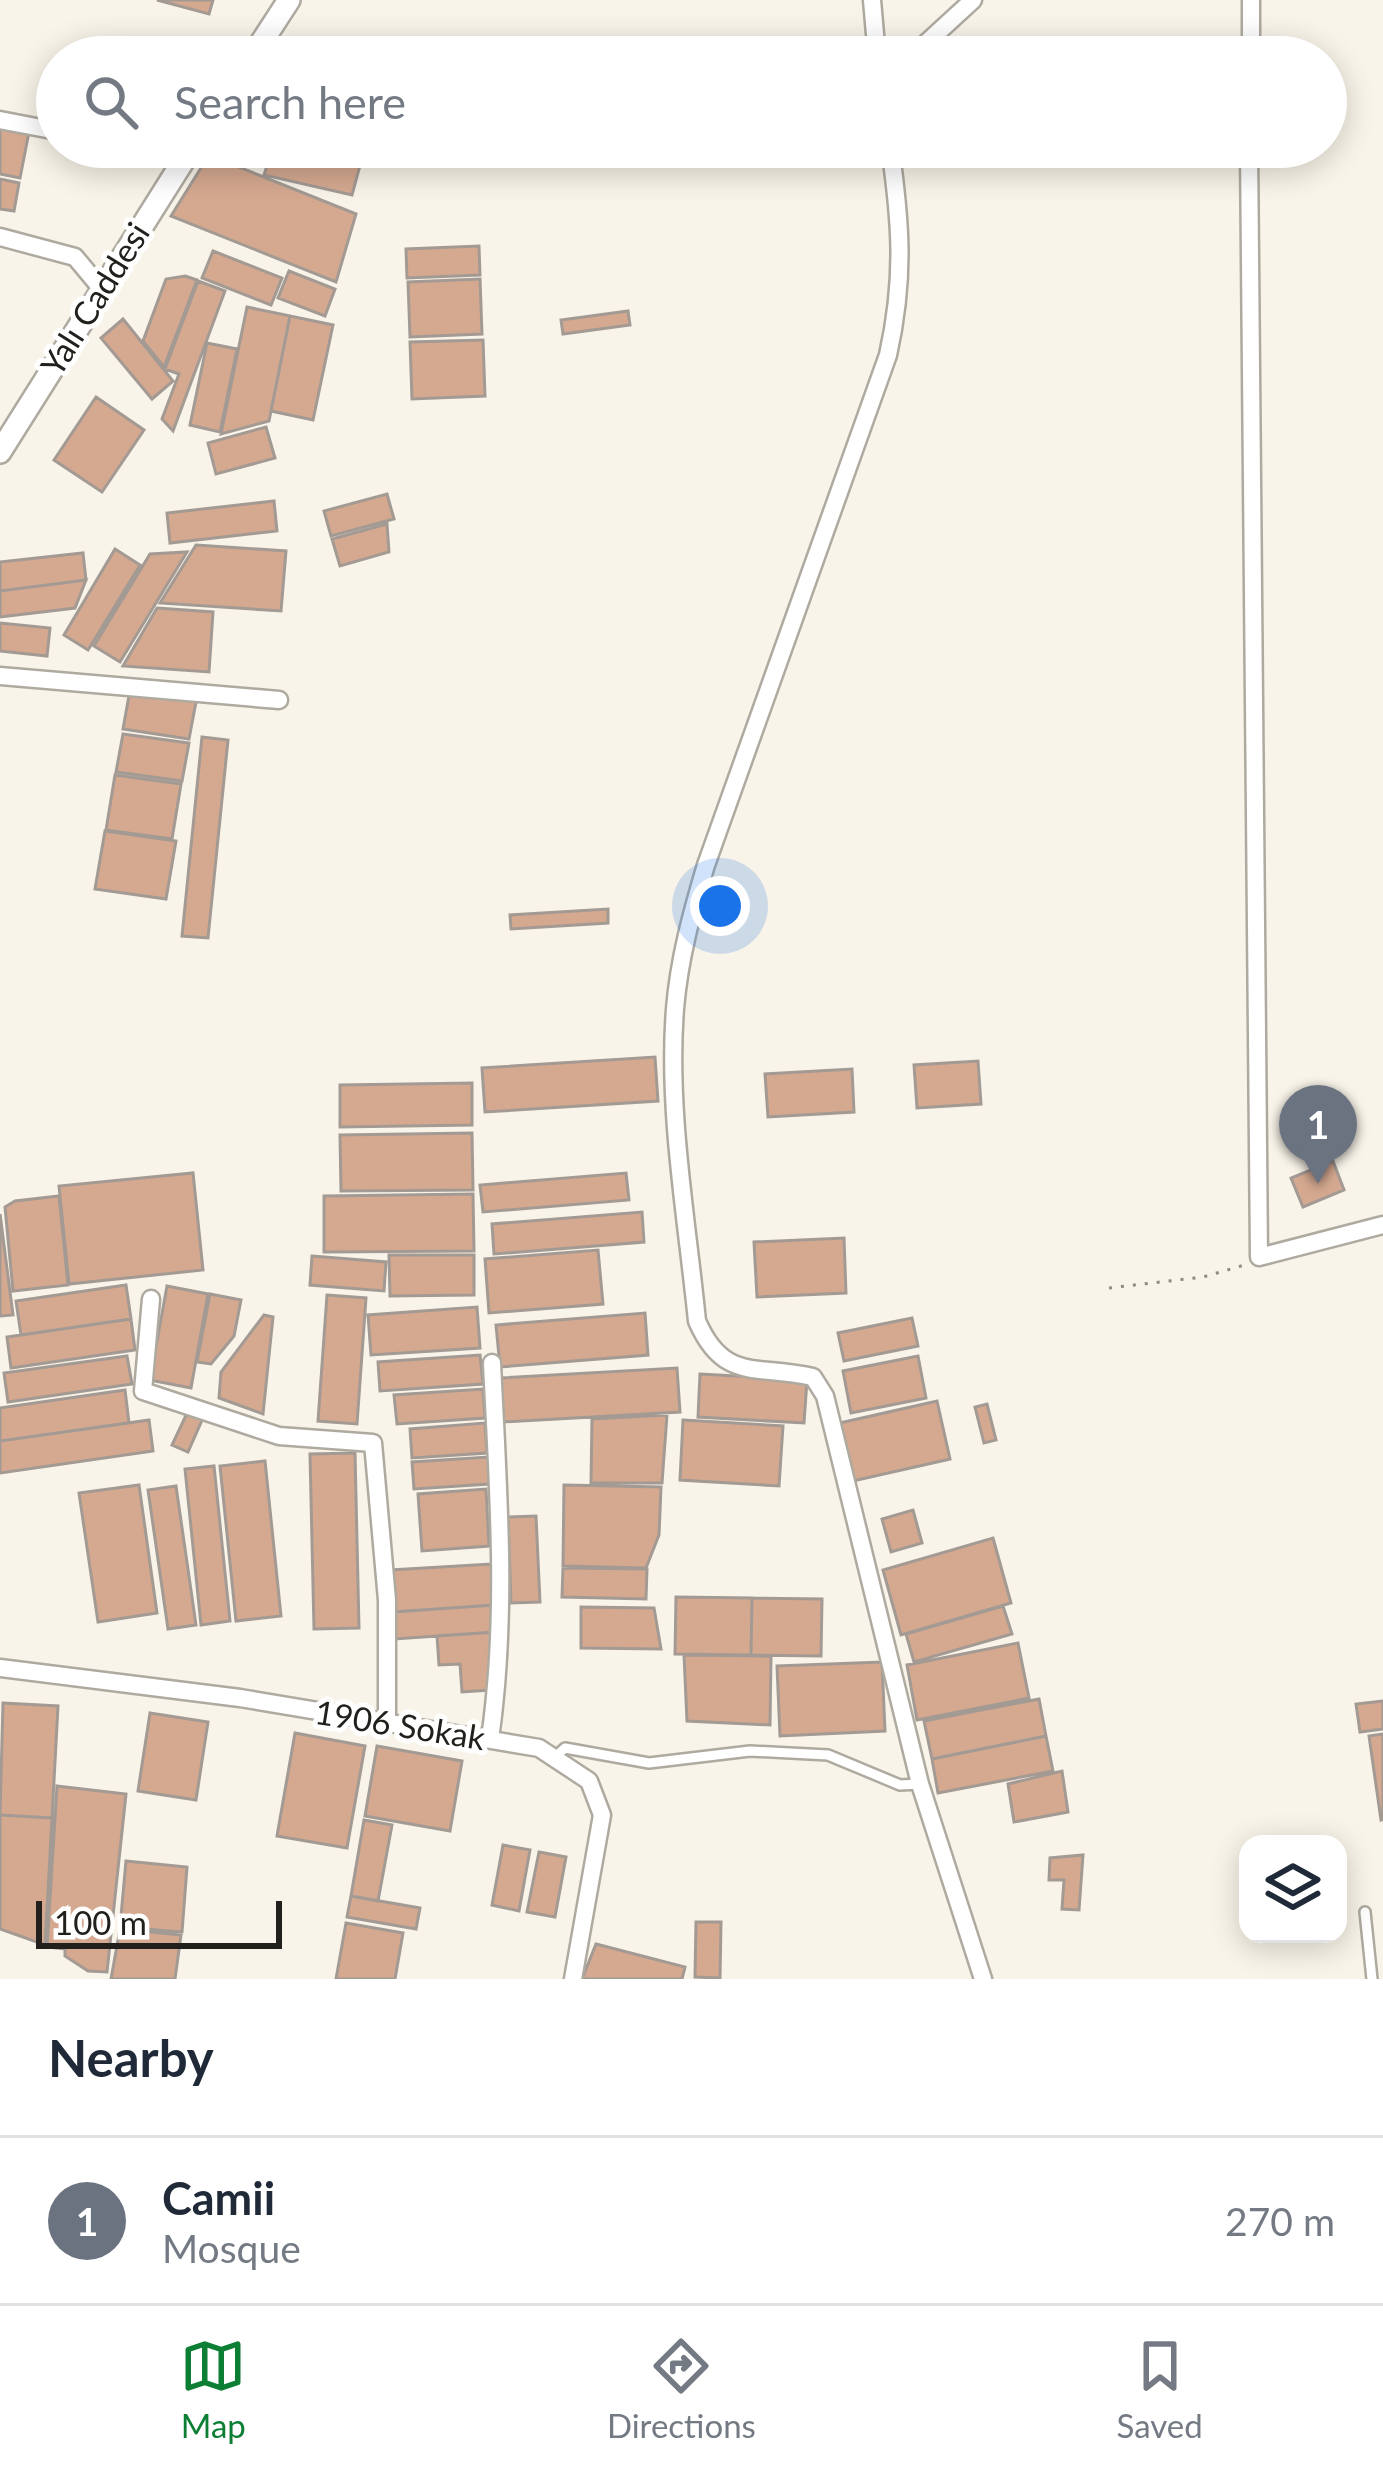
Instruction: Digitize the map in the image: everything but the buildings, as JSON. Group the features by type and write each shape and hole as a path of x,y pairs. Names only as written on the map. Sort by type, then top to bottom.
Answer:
{"street":[{"path":"266,36 290,0"},
{"path":"872,0 875,36"},
{"path":"934,36 973,0"},
{"path":"1251,0 1251,36"},
{"path":"0,120 36,127"},
{"name":"Yalı Caddesi","path":"0,452 100,286 178,168"},
{"path":"893,168 903,252 888,355 706,865 683,946 675,1012 697,1321 707,1345 733,1368 813,1377 826,1396 920,1784 983,1979"},
{"path":"1250,168 1259,1257 1383,1225"},
{"path":"0,237 75,257 100,286"},
{"path":"0,676 279,700"},
{"path":"151,1299 143,1391 279,1436 373,1443 387,1600 387,1722"},
{"path":"490,1739 502,1597 492,1363"},
{"name":"1906 Sokak","path":"0,1668 539,1748 589,1781 602,1815 573,1979"}],"lane":[{"path":"554,1758 565,1748 649,1763 750,1751 829,1755 900,1785 920,1784"},
{"path":"1366,1912 1372,1979"}],"path":[{"path":"1109,1288 1203,1277 1259,1257"}],"place":[{"name":"Camii","path":"1318,1184"}]}
